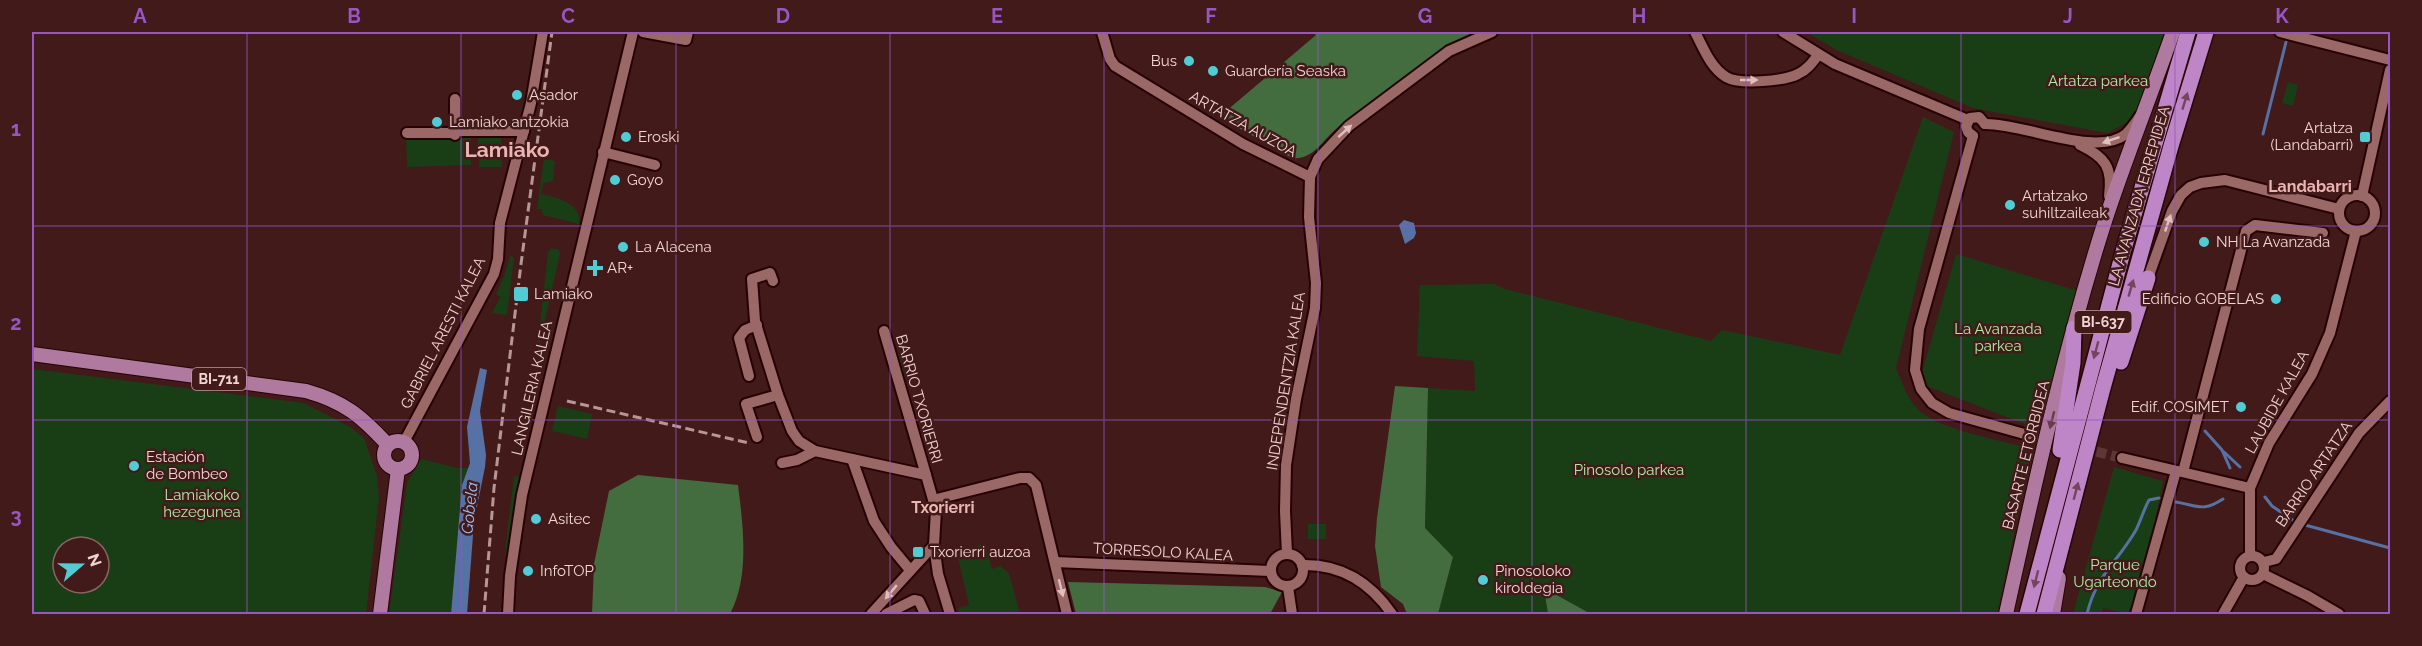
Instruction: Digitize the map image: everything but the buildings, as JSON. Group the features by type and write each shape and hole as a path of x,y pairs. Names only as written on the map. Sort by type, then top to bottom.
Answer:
{"highway":[{"path":"2153,148 2168,71 2180,32"},
{"name":"LA AVANZADA ERREPIDEA","path":"2027,615 2085,387 2188,32"},
{"name":"LA AVANZADA ERREPIDEA","path":"2044,615 2164,169 2206,32"},
{"path":"2083,466 2109,399 2148,278"},
{"path":"2043,550 2071,382 2074,328"}],"main road":[{"name":"BASARTE ETORBIDEA","path":"2006,615 2074,328 2105,221 2141,115 2173,32"},
{"name":"BI-711","path":"32,354 306,391 326,396 350,408 388,446"},
{"path":"398,441 404,442 411,449 412,458 407,467 392,468 385,460 385,450 398,441"},
{"path":"380,615 398,469"},
{"path":"2053,615 2070,516"}],"street":[{"name":"GABRIEL ARESTI KALEA","path":"404,442 494,274 498,259 500,223 531,103 543,32"},
{"name":"LANGILERIA KALEA","path":"508,615 510,576 522,495 633,32"},
{"path":"643,32 686,40 688,32"},
{"name":"ARTATZA AUZOA","path":"1102,32 1110,59 1115,66 1243,144 1310,177 1318,159 1349,126 1449,51 1492,32"},
{"path":"1695,32 1708,60 1726,78 1743,81 1783,79 1806,70 1818,55"},
{"path":"1784,32 1818,55 1857,74 1968,120"},
{"path":"2280,33 2391,60"},
{"path":"2362,196 2391,70"},
{"path":"455,99 455,133"},
{"path":"1973,135 1966,129 1968,120 1973,116 1979,117 1985,124 2007,125 2098,144 2112,142 2126,134 2141,115"},
{"path":"1973,135 1982,133 1985,124"},
{"path":"407,133 524,131"},
{"path":"1973,135 1919,329 1915,370 1921,389 1932,403 1940,408 2028,435"},
{"path":"2072,140 2095,152 2103,159 2109,170 2111,183 2105,221"},
{"path":"603,152 655,165"},
{"name":"INDEPENDENTZIA KALEA","path":"1287,554 1286,465 1294,409 1315,301 1316,283 1309,217 1310,177"},
{"path":"2148,278 2172,211 2181,195 2190,187 2201,183 2225,180 2339,209"},
{"path":"2362,196 2372,203 2375,214 2371,224 2356,231 2346,228 2342,224 2339,209 2348,197 2362,196"},
{"path":"2136,615 2246,231 2255,225 2323,233"},
{"name":"LAUBIDE KALEA","path":"2250,555 2250,488 2269,443 2312,374 2330,333 2356,231"},
{"name":"BARRIO TXORIERRI","path":"772,281 770,273 752,279 757,325 778,395 792,431 799,441 815,451 926,475"},
{"path":"749,376 739,338 746,330 757,325"},
{"name":"BARRIO TXORIERRI","path":"884,331 936,510 934,545 938,574 950,615"},
{"path":"751,438 746,404 778,395"},
{"name":"BARRIO ARTATZA","path":"2264,562 2276,559 2359,434 2391,401"},
{"path":"782,463 797,460 815,451"},
{"path":"2122,458 2250,488"},
{"path":"852,459 874,521 910,570"},
{"path":"933,500 1020,477 1029,478 1036,485 1067,615"},
{"path":"871,615 934,545"},
{"path":"1287,554 1297,558 1302,565 1301,578 1297,583 1288,586 1278,584 1270,571 1276,557 1287,554"},
{"path":"2223,615 2244,577 2240,566 2243,559 2250,555 2258,556 2264,562 2263,574"},
{"name":"TORRESOLO KALEA","path":"1054,562 1270,571"},
{"path":"1302,565 1332,567 1346,572 1367,586 1392,615"},
{"path":"2244,577 2254,580 2263,574"},
{"path":"2263,574 2308,596 2339,615"},
{"path":"1288,586 1292,615"},
{"path":"890,613 914,600 919,601 925,615"}],"green space":[{"path":"1313,32 1477,32 1437,54 1400,80 1345,121 1311,153 1292,158 1219,117 1316,35"},
{"name":"Artatza parkea","path":"1806,32 2165,32 2141,115 2107,133 1973,108 1839,51"},
{"path":"2288,82 2298,85 2293,106 2282,103"},
{"name":"Pinosolo parkea","path":"1923,117 1954,132 1896,368 1915,406 1935,421 1962,431 2032,449 1997,614 1591,614 1545,588 1548,614 1438,614 1453,558 1425,528 1428,388 1475,391 1474,361 1417,356 1420,285 1494,284 1505,289 1711,341 1722,330 1840,355"},
{"path":"501,134 502,167 479,167 478,135"},
{"path":"471,135 471,165 407,167 406,136"},
{"path":"544,159 555,161 553,181 543,183 541,194 554,197 573,207 577,211 579,224 543,215 542,209 537,209"},
{"path":"552,248 559,250 560,254 536,359 548,253"},
{"name":"La Avanzada parkea","path":"1956,254 2078,291 2038,429 1919,383"},
{"path":"510,256 514,257 507,315 492,313 500,297 496,294"},
{"path":"906,351 913,375 902,378 895,354"},
{"name":"Lamiakoko hezegunea","path":"32,369 304,403 350,427 364,438 377,476 379,497 366,614 32,614"},
{"path":"1395,386 1428,388 1425,528 1453,557 1438,614 1407,614 1403,604 1381,587 1375,546"},
{"path":"558,406 592,414 587,439 552,431"},
{"path":"421,459 458,468 468,468 462,485 451,614 389,614 407,483"},
{"name":"Parque Ugarteondo","path":"2114,467 2163,481 2136,614 2103,608 2101,614 2073,614"},
{"path":"638,475 738,485 743,534 743,567 730,614 592,614 594,564 609,491"},
{"path":"514,476 521,477 504,578 506,542"},
{"path":"1308,524 1326,524 1326,539 1308,539"},
{"path":"985,543 992,569 1000,566 1009,573 1020,614 960,614 958,608 969,605 957,553"},
{"path":"1068,582 1265,587 1282,592 1270,614 1076,614"},
{"path":"1544,588 1591,614 1548,614"}],"water":[{"path":"1404,220 1414,223 1416,233 1414,238 1405,244 1399,225"},
{"name":"Gobela","path":"480,368 487,370 480,411 486,455 485,467 474,522 467,614 451,614 462,485 470,463 467,427"}],"waterway":[{"path":"2263,134 2286,42"},
{"path":"2205,431 2222,450 2230,468"},
{"path":"2224,452 2240,467"},
{"path":"2265,497 2272,506 2294,521"},
{"path":"2087,614 2101,579 2136,530 2149,500 2159,498"},
{"path":"2176,502 2205,507 2223,499"},
{"path":"2305,525 2390,548"}],"tunnel":[{"path":"2028,435 2066,445"},
{"path":"2082,448 2122,458"}],"railway":[{"path":"484,614 494,488 552,32"},
{"path":"567,401 749,443"}],"place":[{"name":"Bus","path":"1189,61"},
{"name":"Guardería Seaska","path":"1213,71"},
{"name":"Asador","path":"517,95"},
{"name":"Lamiako antzokia","path":"437,122"},
{"name":"Eroski","path":"626,137"},
{"name":"Artatza (Landabarri)","path":"2365,137"},
{"name":"Goyo","path":"615,180"},
{"name":"Artatzako suhiltzaileak","path":"2010,205"},
{"name":"NH La Avanzada","path":"2204,242"},
{"name":"La Alacena","path":"623,247"},
{"name":"AR+","path":"595,268"},
{"name":"Lamiako","path":"521,294"},
{"name":"Edificio GOBELAS","path":"2276,299"},
{"name":"Edif. COSIMET","path":"2241,407"},
{"name":"Estación de Bombeo","path":"134,466"},
{"name":"Asitec","path":"536,519"},
{"name":"Txorierri auzoa","path":"918,552"},
{"name":"InfoTOP","path":"528,571"},
{"name":"Pinosoloko kiroldegia","path":"1483,580"}],"district":[{"name":"Lamiako","path":"507,150"},
{"name":"Landabarri","path":"2310,186"},
{"name":"Txorierri","path":"943,507"}]}
